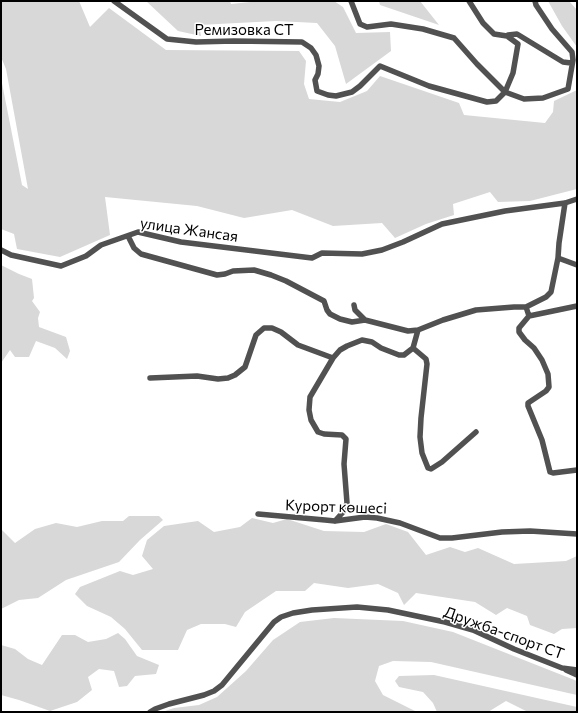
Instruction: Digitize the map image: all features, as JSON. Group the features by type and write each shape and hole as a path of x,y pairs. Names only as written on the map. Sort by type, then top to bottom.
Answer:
{"street":[{"name":"Ремизовка СТ","path":"114,1 167,39 196,42 302,42 311,48 316,55 319,66 318,74 315,80 317,91 328,95 336,96 352,92 380,66 428,86 487,102 496,101 505,92"},
{"path":"352,1 360,24 367,27 390,24 423,29 454,38 505,92 524,99 543,98 568,89 574,60 572,52 552,29 536,5 535,1"},
{"path":"469,1 483,23 494,34 507,36 517,34 563,62 571,62 574,60"},
{"path":"505,92 513,73 518,44 507,36"},
{"path":"128,236 134,248 141,254 217,275 233,271 254,270 286,281 324,301 326,310 330,314 340,319 352,322 365,320 408,331 418,330 443,320 476,310 526,307 546,297 551,292 558,258 565,203 577,199"},
{"name":"улица Жансая","path":"1,250 11,255 61,266 86,256 101,245 138,232 181,242 311,258 322,253 362,254 373,253 403,242 442,224 505,211 565,203"},
{"path":"558,258 577,265"},
{"path":"354,305 355,310 365,320"},
{"path":"577,306 529,316 519,328 519,332 542,360 548,374 549,387 546,391 528,403 528,406 542,440 550,472 553,473 577,470"},
{"path":"526,307 529,316"},
{"path":"150,378 197,376 218,379 228,378 240,372 246,365 256,335 264,328 272,328 281,332 298,345 333,358"},
{"path":"335,521 344,511 347,503 344,464 346,439 342,435 324,434 318,432 311,420 309,410 312,392 333,358 340,350 362,340 372,342 381,348 399,355 404,355 413,348 418,330"},
{"path":"413,348 426,359 427,364 420,437 422,453 428,468 431,469 442,462 476,432"},
{"name":"Курорт көшесі","path":"258,514 335,521 365,517 382,519 418,529 427,534 440,538 502,532 577,534"},
{"name":"Дружба-спорт СТ","path":"150,712 154,709 169,704 214,691 222,684 274,622 293,612 312,610 357,607 388,610 445,622 473,630 514,649 562,668 577,670"},
{"path":"562,668 577,675"}],"shaded area":[{"path":"1,1 79,1 90,27 109,8 166,50 299,51 306,61 304,84 309,99 340,102 367,91 380,76 459,103 464,115 545,123 553,112 554,101 577,90 577,189 530,201 498,202 490,192 453,204 454,215 426,224 395,238 382,223 333,226 292,210 244,218 197,206 105,197 110,235 60,257 17,249 14,234 1,229 1,78 22,185 28,189 6,69 1,57"},
{"path":"146,1 230,1 231,4 260,1 334,1 343,7 356,33 390,32 391,51 346,84 335,46 317,23 276,21 199,25 201,36 178,31"},
{"path":"379,1 420,1 439,25 380,5"},
{"path":"548,1 569,1 577,10 577,47 562,26"},
{"path":"1,265 32,279 34,298 32,301 40,312 38,318 39,327 66,337 70,351 67,359 55,348 36,341 29,357 15,357 10,350 1,363"},
{"path":"129,516 159,516 163,520 140,540 119,562 66,580 38,598 19,600 1,609 1,529 15,543 35,529 56,523 77,527 102,521 123,521"},
{"path":"252,518 273,523 287,519 324,531 364,532 386,524 408,532 426,555 450,547 465,552 478,548 514,564 566,561 577,556 577,628 562,629 554,634 530,625 527,616 507,608 496,615 475,602 416,593 404,605 398,593 378,584 348,588 314,583 305,591 276,591 245,612 236,627 225,624 201,624 187,630 178,650 142,650 125,629 111,617 87,606 75,594 80,587 120,571 133,575 153,569 142,556 147,540 164,526 198,521 214,532 240,527"},
{"path":"334,618 403,621 453,632 577,681 577,695 431,662 393,661 379,666 375,681 383,695 417,712 162,712 174,708 199,705 217,697 246,671 273,640 300,622"},
{"path":"118,633 125,639 137,656 159,665 156,674 135,676 127,686 119,687 114,671 99,669 88,677 92,690 77,702 50,711 1,695 1,645 15,649 28,659 42,665 62,635 75,635 88,642 106,639"},
{"path":"434,675 577,707 577,712 528,712 506,701 488,712 437,712 433,703 423,692 399,687 395,681 399,676"}]}
